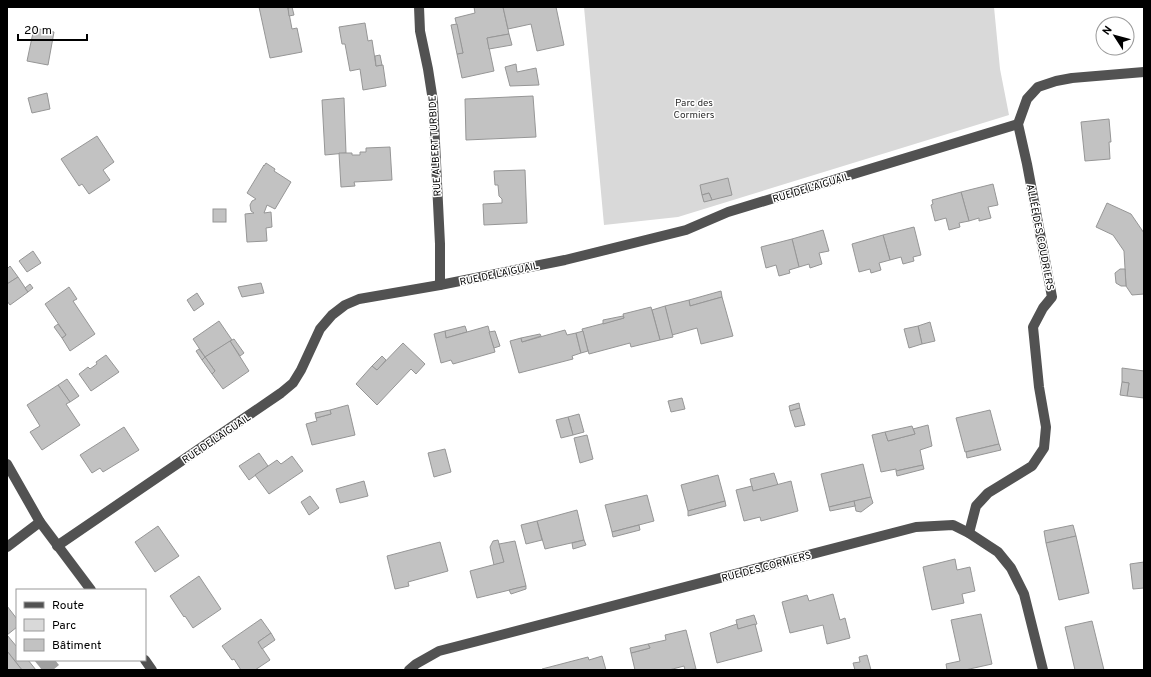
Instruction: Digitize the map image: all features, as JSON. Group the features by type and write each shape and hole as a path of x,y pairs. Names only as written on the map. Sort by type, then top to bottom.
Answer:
{"street":[{"name":"RUE ALBERT TURBIDE","path":"419,7 420,31 433,101 440,285"},
{"path":"1018,124 1026,99 1038,87 1072,78 1144,72"},
{"name":"RUE DE L’AIGUAIL","path":"57,546 281,394 293,383 301,370 320,329 332,314 359,299 440,285 565,260 686,230 728,212 1018,124"},
{"name":"ALLÉE DES COUDRIERS","path":"969,533 976,506 988,493 1032,466 1044,448 1046,427 1039,387 1033,327 1043,308 1052,296 1018,124"},
{"path":"7,464 40,522 90,589"},
{"path":"7,547 40,522"},
{"name":"RUE DES CORMIERS","path":"409,670 416,664 439,651 916,527 953,525 969,533 998,552 1011,568 1024,594 1043,670"},
{"path":"146,661 152,670"}],"green space":[{"name":"Parc des Cormiers","path":"584,7 994,7 1000,69 1009,115 678,217 604,225"}],"shaded area":[{"path":"35,661 56,661 59,665 53,670 42,670"}],"building":[{"path":"259,7 292,7 288,8 292,29 297,28 302,52 270,58"},
{"path":"292,7 294,15 289,16 288,8"},
{"path":"474,7 503,7 509,34 487,38 494,71 462,78 457,54 463,53 455,18 475,13"},
{"path":"503,7 556,7 564,45 537,51 531,24 508,29"},
{"path":"365,23 368,41 372,40 376,66 383,65 386,86 363,90 360,69 350,71 345,44 342,44 339,27"},
{"path":"457,24 463,53 457,54 451,25"},
{"path":"34,28 54,32 48,65 27,61"},
{"path":"509,34 512,45 489,49 487,38"},
{"path":"380,55 382,65 376,66 375,56"},
{"path":"516,64 517,72 536,68 539,85 510,86 505,67"},
{"path":"47,93 50,109 32,113 28,98"},
{"path":"533,96 536,137 466,140 465,99"},
{"path":"344,98 346,153 325,155 322,100"},
{"path":"1109,119 1111,142 1109,142 1110,159 1085,161 1081,122"},
{"path":"97,136 114,162 103,170 110,180 89,194 82,184 79,186 61,159"},
{"path":"390,147 392,180 354,182 355,186 341,187 339,153 352,153 352,155 360,155 360,152 366,152 366,148"},
{"path":"266,163 275,169 274,171 291,182 275,209 267,205 264,213 271,212 272,227 266,228 267,241 247,242 245,214 254,213 251,211 250,205 252,201 256,199 247,193"},
{"path":"525,170 527,223 484,225 483,204 502,203 502,199 499,196 498,185 495,185 494,171"},
{"path":"728,178 732,195 712,200 709,193 702,195 700,185"},
{"path":"993,184 998,205 988,207 991,218 979,221 979,218 969,221 961,192"},
{"path":"961,192 969,221 959,223 960,227 949,230 946,218 935,221 931,205 933,204 932,200"},
{"path":"709,193 712,200 704,202 702,195"},
{"path":"1107,203 1131,214 1144,233 1144,294 1132,295 1126,286 1124,251 1113,235 1096,227"},
{"path":"213,209 226,209 226,222 213,222"},
{"path":"914,227 921,255 913,257 914,261 903,264 901,257 890,260 883,235"},
{"path":"823,230 829,251 819,253 822,264 810,268 809,264 799,267 792,239"},
{"path":"883,235 890,260 879,263 881,270 871,273 870,269 859,272 852,244"},
{"path":"792,239 799,267 789,270 790,273 779,276 776,265 766,268 761,247"},
{"path":"33,251 41,263 27,272 19,261"},
{"path":"10,266 18,277 7,284 7,269"},
{"path":"1120,269 1125,269 1126,286 1121,286 1116,283 1115,273"},
{"path":"18,277 28,292 10,305 7,301 7,284"},
{"path":"261,283 264,293 242,297 238,287"},
{"path":"30,284 33,288 28,292 25,288"},
{"path":"69,287 77,299 73,301 95,334 70,351 62,338 66,335 45,304"},
{"path":"721,291 722,297 690,306 689,300"},
{"path":"197,293 204,304 194,311 187,300"},
{"path":"722,297 733,336 701,344 697,328 672,335 665,306 689,300 690,306"},
{"path":"665,306 673,337 660,340 652,310"},
{"path":"651,307 660,340 631,347 630,343 589,354 582,329 624,318 623,314"},
{"path":"623,316 624,318 603,324 603,320"},
{"path":"219,321 232,340 205,357 193,339"},
{"path":"930,322 935,341 922,344 918,326"},
{"path":"58,324 66,335 62,338 54,327"},
{"path":"465,326 467,332 446,338 445,331"},
{"path":"488,326 495,352 453,364 451,360 441,363 434,334 445,331 446,338"},
{"path":"918,326 922,344 909,348 904,329"},
{"path":"565,330 567,335 576,333 581,353 572,356 573,359 519,373 510,341 521,338 522,342"},
{"path":"495,331 500,346 494,348 489,332"},
{"path":"583,331 588,351 581,353 576,333"},
{"path":"540,334 541,336 522,342 521,338"},
{"path":"234,339 244,353 240,356 230,341"},
{"path":"230,341 249,371 223,389 212,374 215,371 205,357"},
{"path":"403,343 425,364 416,374 411,369 377,405 356,384 372,366 377,370"},
{"path":"199,349 205,357 202,360 196,351"},
{"path":"106,355 119,372 91,391 79,374 88,367 90,369 97,364 96,362"},
{"path":"382,356 386,360 377,370 372,366"},
{"path":"205,357 215,371 212,374 202,360"},
{"path":"1122,368 1144,371 1144,398 1127,396 1129,383 1122,382"},
{"path":"67,379 79,396 70,402 58,385"},
{"path":"1122,382 1129,383 1127,396 1120,395"},
{"path":"58,385 70,402 66,404 80,425 42,450 30,432 40,426 27,405"},
{"path":"682,398 685,409 671,412 668,401"},
{"path":"799,403 800,408 790,411 789,406"},
{"path":"348,405 355,435 312,445 306,424 317,421 316,418 331,414 330,410"},
{"path":"800,408 805,425 795,427 790,411"},
{"path":"330,410 331,414 316,418 315,413"},
{"path":"990,410 999,444 965,452 956,418"},
{"path":"579,414 584,432 573,435 568,417"},
{"path":"568,417 573,435 561,438 556,420"},
{"path":"928,425 932,446 920,450 923,465 896,471 896,469 881,472 872,435 885,432 888,441 915,434 913,429"},
{"path":"912,426 915,434 888,441 885,432"},
{"path":"124,427 139,450 103,472 100,468 92,473 80,455"},
{"path":"587,435 593,459 580,463 574,438"},
{"path":"999,444 1001,450 967,458 966,452"},
{"path":"445,449 451,472 434,477 428,453"},
{"path":"259,453 268,466 249,480 239,466"},
{"path":"292,456 303,471 269,494 255,475 277,460 281,464"},
{"path":"863,464 871,497 829,507 821,474"},
{"path":"923,465 924,469 897,476 896,471"},
{"path":"774,473 778,485 753,491 750,479"},
{"path":"718,475 725,501 688,511 681,485"},
{"path":"364,481 368,496 340,503 336,489"},
{"path":"791,481 798,511 761,521 760,517 744,521 736,490 752,486 753,491"},
{"path":"647,495 654,521 612,532 605,505"},
{"path":"310,496 319,508 309,515 301,502"},
{"path":"871,497 873,503 861,512 856,511 854,501"},
{"path":"725,501 726,506 688,516 688,511"},
{"path":"854,501 855,506 830,511 829,507"},
{"path":"577,510 584,540 545,549 537,521"},
{"path":"537,521 542,540 526,544 521,525"},
{"path":"639,525 640,530 613,537 612,532"},
{"path":"1073,525 1076,536 1046,543 1044,531"},
{"path":"158,526 179,556 155,572 135,542"},
{"path":"1076,536 1089,593 1059,600 1046,543"},
{"path":"498,540 504,562 494,565 490,547 493,541"},
{"path":"584,540 586,545 573,549 572,543"},
{"path":"515,541 526,586 477,598 470,571 504,562 499,544"},
{"path":"440,542 448,571 408,582 409,586 395,589 387,556"},
{"path":"955,559 957,570 970,567 975,591 962,594 964,603 932,610 923,567"},
{"path":"1144,562 1144,588 1133,589 1130,564"},
{"path":"199,576 221,609 193,628 170,596"},
{"path":"526,586 526,589 511,594 509,590"},
{"path":"833,594 840,620 845,618 850,638 827,644 823,625 790,633 782,602 807,595 809,601"},
{"path":"7,606 16,618 16,628 7,635"},
{"path":"981,614 992,664 965,670 947,670 946,664 960,661 951,620"},
{"path":"754,615 757,624 738,629 736,620"},
{"path":"261,619 271,633 258,642 270,660 255,670 241,670 234,659 232,660 222,646"},
{"path":"1092,621 1104,670 1075,670 1065,627"},
{"path":"737,624 738,629 755,624 762,651 717,663 710,633"},
{"path":"686,630 696,669 685,670 684,666 669,670 635,670 631,653 650,648 648,644 666,640 665,635"},
{"path":"271,633 275,640 262,649 258,642"},
{"path":"7,635 16,646 16,661 29,661 36,670 22,670 7,651"},
{"path":"648,644 650,648 631,653 630,648"},
{"path":"7,651 22,670 7,670"},
{"path":"867,655 871,670 855,670 853,663 860,662 859,657"},
{"path":"602,656 606,670 542,670 588,657 589,660"}]}
